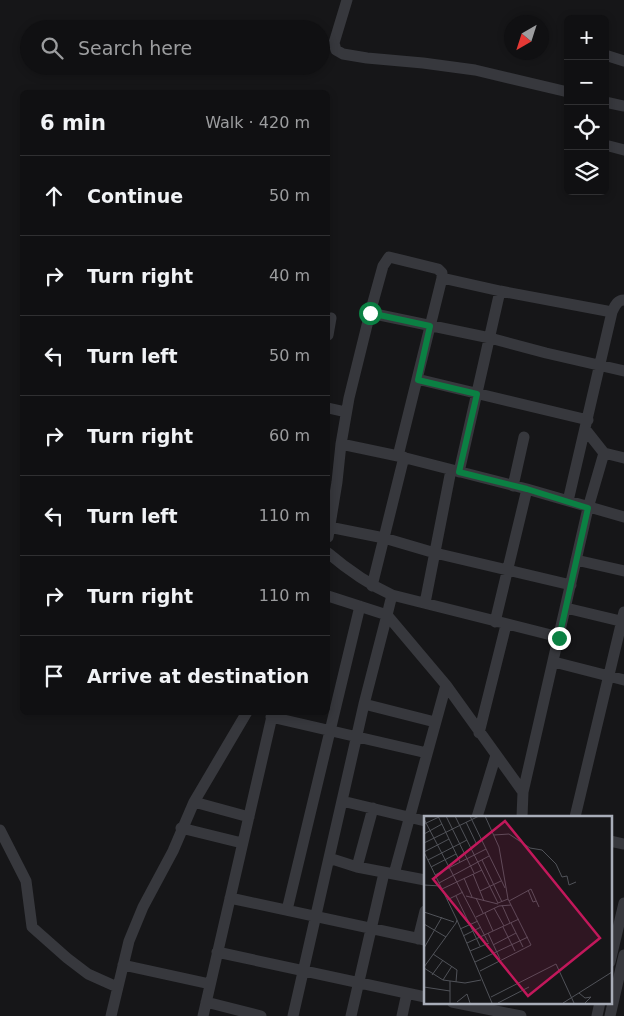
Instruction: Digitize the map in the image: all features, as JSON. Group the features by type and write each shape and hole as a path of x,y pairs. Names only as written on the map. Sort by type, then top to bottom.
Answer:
{"street":[{"path":"347,0 334,43 336,50 343,54 458,67 564,91"},
{"path":"609,56 624,62"},
{"path":"609,103 624,106"},
{"path":"609,146 624,150"},
{"path":"330,521 346,412 383,266 389,257 441,270 442,278 372,586"},
{"path":"442,278 612,312"},
{"path":"425,603 435,552 477,394 500,291"},
{"path":"568,500 612,312 619,301 624,300"},
{"path":"370,313 490,338 624,371"},
{"path":"418,380 477,394 586,425 604,452 624,458"},
{"path":"330,408 346,412"},
{"path":"513,486 524,437"},
{"path":"341,444 527,489 624,517"},
{"path":"522,816 523,792 588,508 604,452"},
{"path":"480,733 500,623 507,569 527,489"},
{"path":"330,532 384,538 571,585"},
{"path":"330,555 356,576 392,595 559,638"},
{"path":"576,560 624,571"},
{"path":"293,1016 364,704 392,595"},
{"path":"330,597 387,615 446,685 523,792"},
{"path":"287,910 360,606"},
{"path":"566,608 623,619 575,816"},
{"path":"554,662 624,680"},
{"path":"351,1016 371,929 410,817 446,685"},
{"path":"364,704 436,722"},
{"path":"111,1016 129,942 143,906 173,850 194,802 245,715"},
{"path":"203,1016 272,715 388,745 427,753"},
{"path":"477,816 496,755"},
{"path":"342,801 424,820"},
{"path":"194,802 248,817"},
{"path":"357,867 373,808"},
{"path":"181,828 242,844"},
{"path":"0,830 26,882 32,927 88,974 117,987"},
{"path":"329,858 357,867 424,880"},
{"path":"230,898 422,940 424,921"},
{"path":"612,959 619,948 615,922 624,903"},
{"path":"218,952 424,996"},
{"path":"610,1016 624,956"},
{"path":"124,965 210,984"},
{"path":"402,1016 408,993"},
{"path":"206,1002 261,1016"},
{"path":"462,1004 520,1016"}],"route":[{"path":"370,313 430,326 418,380 477,394 459,472 568,500 588,508 559,638"}]}
